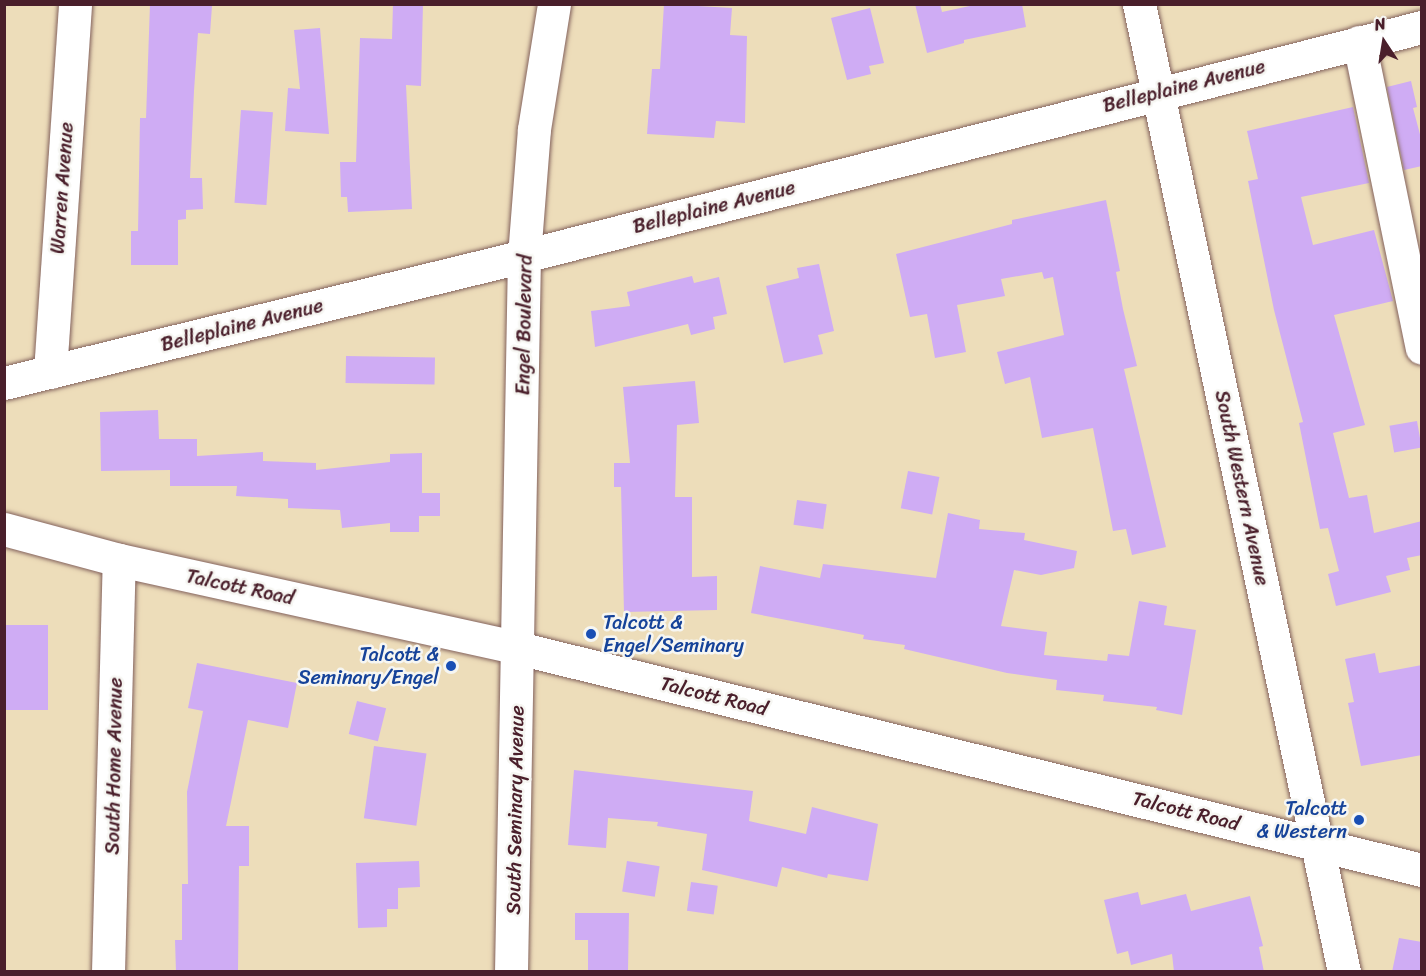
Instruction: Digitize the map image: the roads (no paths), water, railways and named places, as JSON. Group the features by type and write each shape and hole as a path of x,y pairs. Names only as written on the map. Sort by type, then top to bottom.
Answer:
{"street":[{"name":"Warren Avenue","path":"50,372 75,4"},
{"name":"Engel Boulevard","path":"518,648 525,256 534,129 554,4"},
{"name":"South Western Avenue","path":"1139,4 1344,972"},
{"name":"Belleplaine Avenue","path":"4,383 525,256 1157,92 1422,27"},
{"path":"1359,42 1422,348"},
{"name":"Talcott Road","path":"4,529 118,560 518,648 1422,870"},
{"name":"South Home Avenue","path":"108,972 118,560"},
{"name":"South Seminary Avenue","path":"511,972 518,648"}],"place":[{"name":"Talcott & Engel/Seminary","path":"591,634"},
{"name":"Talcott & Seminary/Engel","path":"451,666"},
{"name":"Talcott & Western","path":"1359,820"}]}
